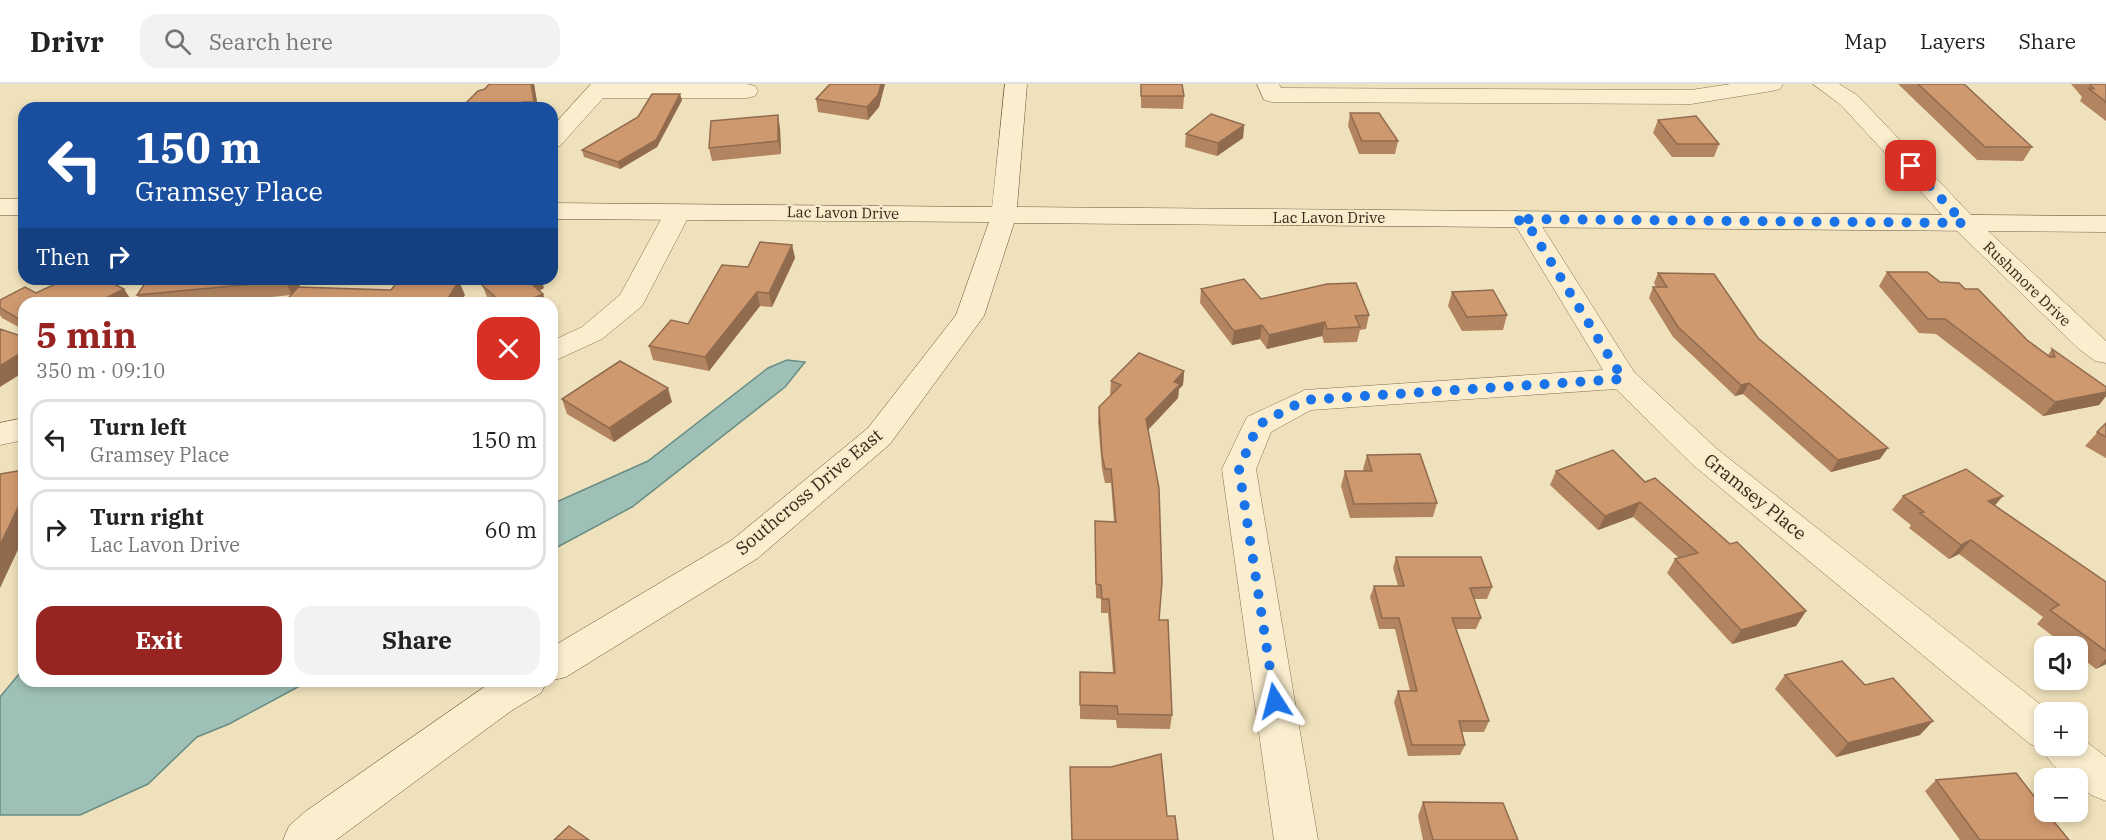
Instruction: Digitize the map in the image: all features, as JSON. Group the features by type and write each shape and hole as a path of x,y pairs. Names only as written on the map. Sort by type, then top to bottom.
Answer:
{"street":[{"name":"Southcross Drive East","path":"558,662 745,549 879,436 970,316 1004,215 1016,84"},
{"path":"1268,84 1272,94 1691,97 1772,84"},
{"name":"Rushmore Drive","path":"1824,84 1849,100 1964,223 2089,343 2106,354"},
{"path":"558,134 599,87 747,91"},
{"path":"0,207 18,207"},
{"name":"Lac Lavon Drive","path":"558,211 2106,224"},
{"path":"558,350 592,333 632,300 678,212"},
{"name":"Gramsey Place","path":"1515,219 1527,223 1623,379 1705,457 2034,724"},
{"path":"1296,840 1239,469 1258,425 1305,400 1623,379"},
{"path":"0,434 18,430"},
{"path":"305,840 321,825 518,687"},
{"path":"2074,756 2106,782"}],"water":[{"path":"787,360 805,362 785,387 632,507 558,547 558,501 648,461 768,368"},
{"path":"18,675 18,687 298,687 229,724 197,737 148,784 80,815 0,815 0,697"}],"building":[{"path":"489,84 531,84 534,102 467,102 478,91 485,89"},
{"path":"830,84 881,84 878,95 867,107 816,99"},
{"path":"1141,84 1182,84 1184,96 1141,96"},
{"path":"1918,84 1964,84 2032,147 1985,147"},
{"path":"2090,84 2106,84 2106,102 2088,88 2094,89"},
{"path":"652,94 680,94 656,140 618,162 582,150 638,117"},
{"path":"1350,113 1379,113 1398,141 1362,141"},
{"path":"1211,114 1244,125 1218,143 1186,134"},
{"path":"778,115 778,141 709,148 711,121"},
{"path":"1696,116 1719,144 1677,144 1658,120"},
{"path":"760,242 792,245 769,293 757,292 705,357 649,346 671,320 688,324 722,265 748,267"},
{"path":"1887,272 1927,272 1940,282 1959,283 1965,289 1978,289 2027,340 2050,357 2055,357 2052,349 2106,387 2106,392 2055,402 1945,319 1928,319"},
{"path":"1658,273 1714,274 1758,338 1888,448 1838,460 1749,383 1741,385 1678,327 1653,287 1667,287"},
{"path":"1244,279 1261,299 1327,284 1356,283 1369,315 1355,316 1360,327 1327,329 1325,322 1269,335 1262,325 1234,331 1201,289"},
{"path":"53,285 116,285 124,289 108,297 18,297 18,318 0,308 0,300 25,287 36,293"},
{"path":"144,285 243,285 137,295"},
{"path":"395,285 456,285 449,297 289,297 298,287 391,290"},
{"path":"482,285 533,285 543,294 536,297 495,297"},
{"path":"1493,290 1507,315 1467,317 1452,292"},
{"path":"0,329 18,335 18,355 0,366"},
{"path":"1139,353 1184,371 1174,382 1180,384 1146,419 1159,488 1162,582 1159,620 1168,620 1172,715 1118,714 1117,706 1080,705 1080,672 1115,673 1109,599 1102,599 1101,585 1096,584 1095,521 1116,522 1111,469 1105,469 1102,455 1099,407 1121,385 1111,381"},
{"path":"620,361 668,388 609,428 562,399"},
{"path":"2106,423 2106,437 2097,432"},
{"path":"1613,450 1645,482 1655,478 1730,544 1737,542 1806,611 1741,630 1675,559 1698,553 1640,502 1605,516 1556,471"},
{"path":"1420,454 1437,503 1354,504 1345,471 1372,471 1367,455"},
{"path":"1966,469 2003,496 1988,501 2106,582 2106,651 2050,610 2059,605 1971,540 1961,545 1920,513 1924,512 1903,496"},
{"path":"18,471 18,508 0,545 0,474"},
{"path":"1396,557 1481,557 1492,587 1470,588 1481,618 1452,618 1489,721 1459,721 1465,745 1412,745 1398,691 1417,691 1399,618 1382,618 1374,586 1404,586"},
{"path":"1842,661 1865,685 1893,678 1933,721 1848,743 1785,675"},
{"path":"1161,754 1167,816 1175,816 1178,840 1072,840 1070,767 1111,767"},
{"path":"2016,773 2034,796 2034,822 2054,822 2069,840 1980,840 1936,780"},
{"path":"1423,802 1503,803 1518,840 1433,840"},
{"path":"569,826 589,840 554,840"}],"route":[{"path":"1275,701 1239,469 1258,425 1305,400 1623,379 1527,223 1515,219 1964,223 1911,166"}]}
